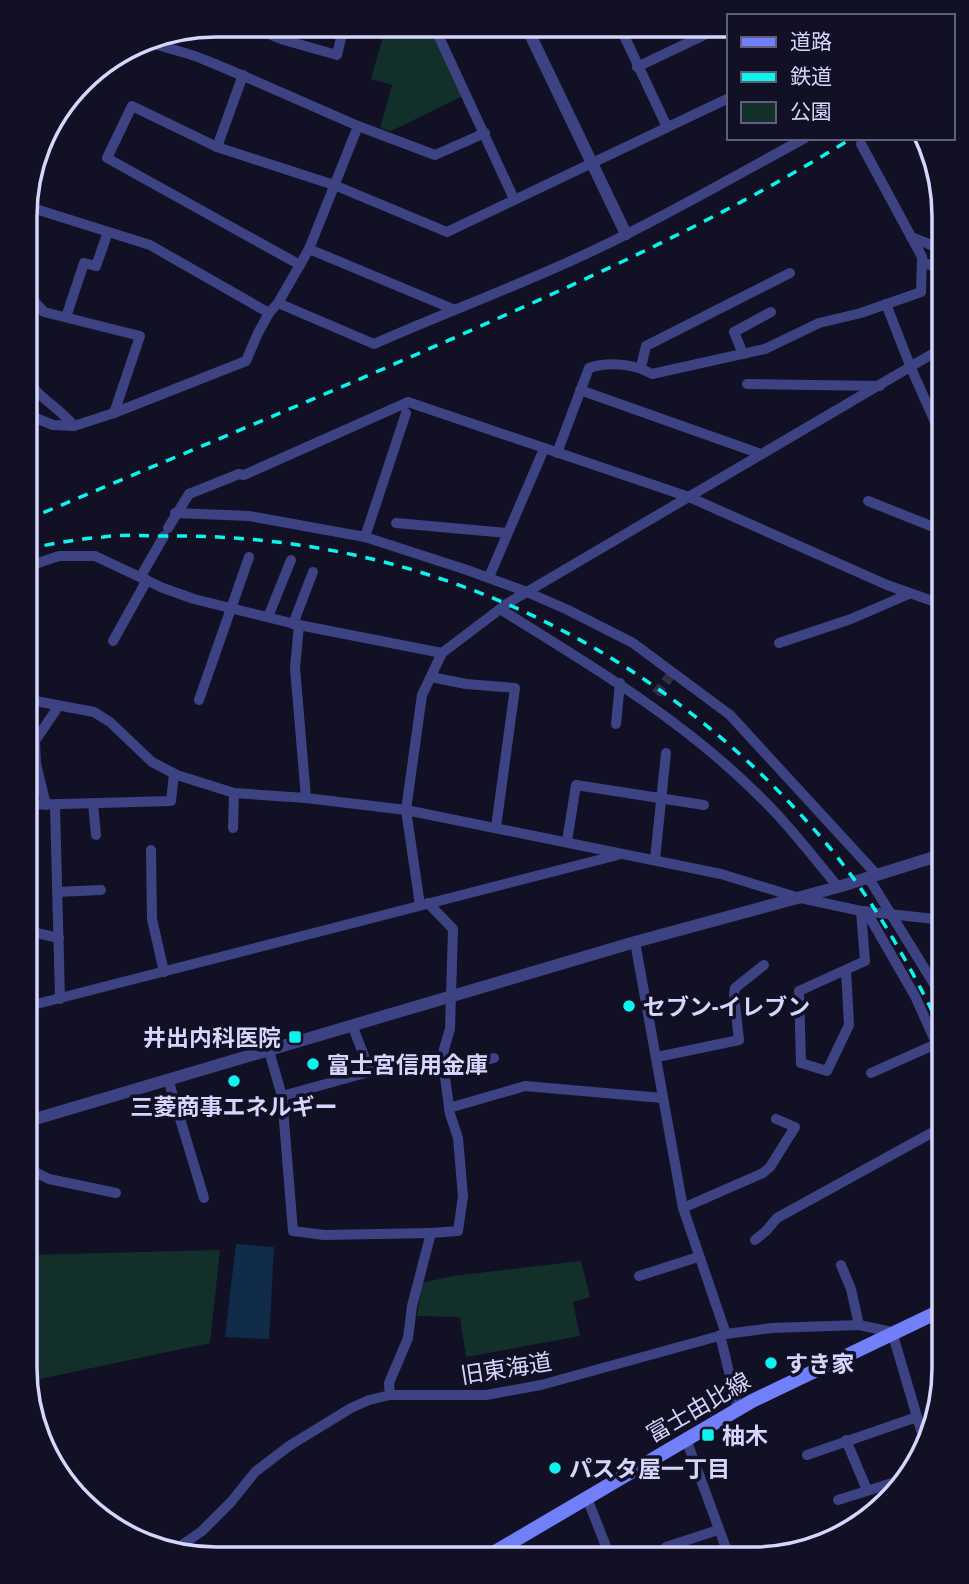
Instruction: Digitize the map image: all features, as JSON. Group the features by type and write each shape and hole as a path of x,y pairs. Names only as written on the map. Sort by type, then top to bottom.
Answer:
{"main road":[{"name":"富士由比線","path":"502,1547 738,1409 932,1314"}],"street":[{"path":"276,37 337,55 341,37"},
{"path":"439,37 514,199"},
{"path":"531,37 626,234"},
{"path":"624,37 667,127"},
{"path":"638,67 700,37"},
{"path":"158,46 186,52 358,126 435,155 485,133"},
{"path":"217,147 243,75"},
{"path":"300,265 107,158 132,106 217,147 334,185 447,232 727,99"},
{"path":"37,418 53,425 74,426 246,361 269,313 278,303 309,249 358,126"},
{"path":"278,303 374,344 453,309 518,285 626,234 801,140"},
{"path":"557,453 589,368 599,364 641,367 652,374 765,349 819,323 861,313 921,292 922,257 861,144"},
{"path":"37,210 150,245 269,313"},
{"path":"66,317 84,263 96,266 108,232"},
{"path":"911,237 932,245"},
{"path":"309,249 453,309"},
{"path":"922,262 932,266"},
{"path":"641,367 646,346 790,273"},
{"path":"37,304 44,312 139,336 114,413"},
{"path":"886,304 911,368 932,405"},
{"path":"743,354 734,332 771,312"},
{"path":"269,1051 282,1096 293,1231 324,1236 458,1231 463,1196 458,1138 449,1108 444,1070 444,1049 450,1029 453,929 424,904 406,810 422,695 442,653 527,592 932,355"},
{"path":"747,384 880,386"},
{"path":"580,390 761,454"},
{"path":"37,393 66,416 74,426"},
{"path":"113,641 166,532 189,494 239,474 244,475 408,402 689,497 909,594 932,601"},
{"path":"365,537 406,413"},
{"path":"489,577 544,449"},
{"path":"868,501 932,526"},
{"path":"176,513 249,516 365,537 527,592 633,643 730,715 873,876 892,915 932,980"},
{"path":"396,523 507,533"},
{"path":"37,563 59,556 95,556 163,588 194,599 296,624 442,653"},
{"path":"199,700 249,557"},
{"path":"268,617 290,560"},
{"path":"306,797 295,668 296,624 313,572"},
{"path":"779,643 851,619 909,594"},
{"path":"500,609 620,683 713,753 754,790 838,887"},
{"path":"431,677 466,684 515,688 496,827"},
{"path":"616,724 620,683"},
{"path":"648,704 656,694"},
{"path":"37,702 94,712 110,722 152,762 174,774 234,793 306,797 406,810 655,859 721,874 796,897 863,911 932,919"},
{"path":"37,737 58,706"},
{"path":"655,859 666,753"},
{"path":"37,767 50,805 57,892 60,999"},
{"path":"37,805 171,801 174,774"},
{"path":"567,841 576,785 704,805"},
{"path":"233,828 234,793"},
{"path":"93,804 96,835"},
{"path":"151,849 152,919 164,972"},
{"path":"37,1004 620,854"},
{"path":"37,1118 932,858"},
{"path":"57,892 101,890"},
{"path":"846,970 849,1025 827,1071 801,1063 799,991 866,961 863,911"},
{"path":"863,911 897,961 932,1035"},
{"path":"37,933 59,938"},
{"path":"635,943 683,1208 723,1335 738,1409"},
{"path":"657,1057 739,1040 735,988 764,965"},
{"path":"353,1027 370,1072"},
{"path":"871,1073 932,1046"},
{"path":"282,1096 427,1056"},
{"path":"444,1070 494,1058"},
{"path":"168,1079 204,1198"},
{"path":"449,1108 525,1086 662,1098"},
{"path":"683,1208 754,1178 770,1167 795,1127 775,1119"},
{"path":"755,1240 777,1218 932,1133"},
{"path":"37,1173 49,1179 116,1193"},
{"path":"390,1395 389,1383 408,1338 412,1306 431,1233"},
{"path":"639,1276 698,1256"},
{"path":"841,1265 851,1289 859,1325"},
{"name":"旧東海道","path":"182,1544 202,1531 231,1502 255,1472 289,1446 351,1408 390,1395 486,1395 541,1385 723,1335 772,1328 859,1325 892,1332"},
{"path":"892,1332 921,1431"},
{"path":"807,1455 917,1417"},
{"path":"686,1439 725,1547"},
{"path":"846,1440 867,1490"},
{"path":"838,1500 890,1483"},
{"path":"587,1497 606,1547"},
{"path":"666,1547 718,1530"}],"green space":[{"path":"383,37 434,37 463,96 391,131 380,128 392,85 371,79"},
{"path":"220,1250 210,1343 37,1381 37,1255"},
{"path":"581,1261 590,1297 573,1302 580,1336 466,1357 460,1317 417,1316 422,1283 453,1276"}],"water":[{"path":"236,1244 274,1247 269,1339 225,1337"}],"tunnel":[{"path":"656,694 674,671"}],"railway":[{"path":"37,515 363,378 571,286 714,216 849,140"},
{"path":"37,547 119,536 262,540 356,555 447,581 533,616 615,661 692,714 764,777 830,848 863,892 906,962 932,1011"}],"place":[{"name":"セブン-イレブン","path":"629,1006"},
{"name":"井出内科医院","path":"295,1037"},
{"name":"富士宮信用金庫","path":"313,1064"},
{"name":"三菱商事エネルギー","path":"234,1081"},
{"name":"すき家","path":"771,1363"},
{"name":"柚木","path":"708,1435"},
{"name":"パスタ屋一丁目","path":"555,1468"}]}
